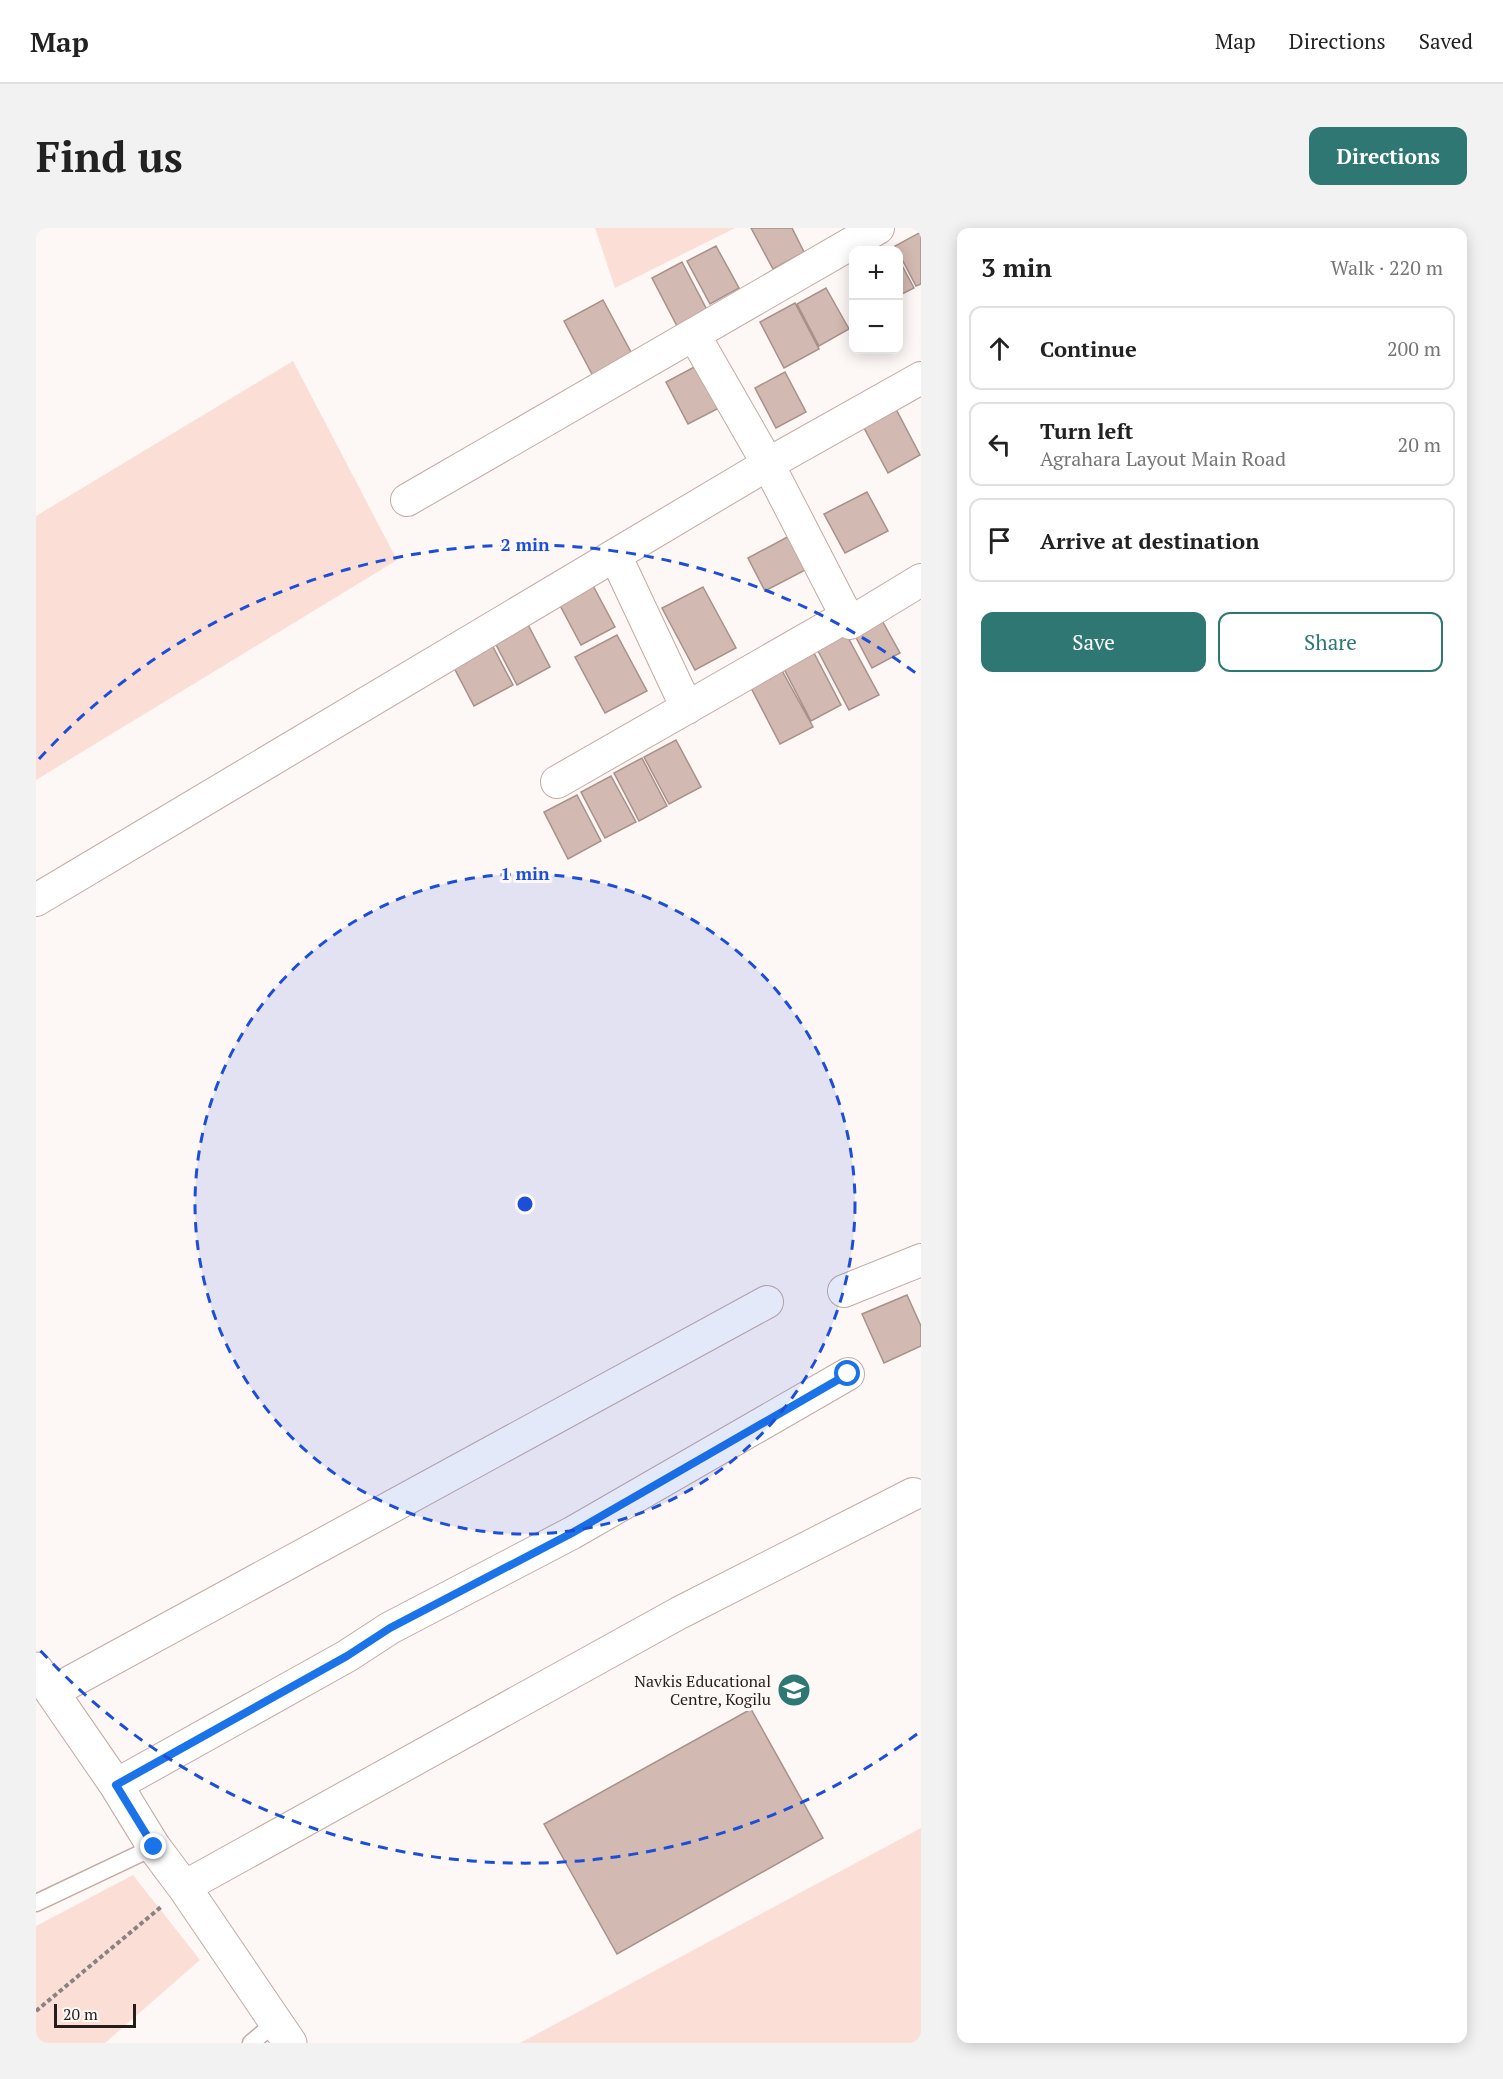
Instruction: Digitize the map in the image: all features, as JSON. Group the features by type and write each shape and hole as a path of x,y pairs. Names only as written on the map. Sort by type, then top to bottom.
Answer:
{"street":[{"path":"407,500 878,228"},
{"path":"694,334 768,464 850,623 921,580"},
{"path":"36,900 768,464 921,378"},
{"path":"615,555 687,708"},
{"path":"558,782 847,616"},
{"path":"844,1291 921,1260"},
{"path":"283,2033 184,1887 154,1847 116,1785 44,1680 767,1302"},
{"path":"116,1785 338,1661 390,1628 572,1533 848,1374"},
{"path":"184,1887 679,1613 913,1494"}],"lane":[{"path":"36,1903 154,1847"},
{"path":"252,2043 283,2033"}],"path":[{"path":"36,2011 184,1887"}],"shaded area":[{"path":"595,228 735,228 615,288"},
{"path":"293,361 397,560 36,780 36,516"},
{"path":"921,1828 921,2043 520,2043"},
{"path":"133,1875 200,1960 105,2043 36,2043 36,1926"}],"building":[{"path":"751,228 792,228 804,252 773,269"},
{"path":"921,232 921,284 916,286 903,261 903,246 895,246"},
{"path":"716,246 739,288 710,304 687,261"},
{"path":"682,262 707,310 677,326 652,278"},
{"path":"903,267 914,288 903,294"},
{"path":"826,288 849,329 819,346 797,304"},
{"path":"603,300 632,354 593,376 564,321"},
{"path":"795,303 819,349 784,368 760,322"},
{"path":"698,365 721,407 688,424 666,382"},
{"path":"785,372 806,412 776,428 755,388"},
{"path":"896,409 920,455 888,473 863,426"},
{"path":"867,492 888,531 845,553 824,514"},
{"path":"793,534 811,567 765,591 748,558"},
{"path":"590,580 615,627 581,645 556,598"},
{"path":"703,587 736,648 695,670 662,608"},
{"path":"879,615 900,653 872,668 852,630"},
{"path":"525,619 550,667 517,685 492,637"},
{"path":"845,632 879,695 849,710 816,647"},
{"path":"617,635 647,691 605,713 575,657"},
{"path":"490,641 513,685 474,706 451,662"},
{"path":"814,653 841,705 811,721 784,669"},
{"path":"780,667 813,727 780,744 749,684"},
{"path":"676,740 701,787 669,804 644,757"},
{"path":"642,758 667,806 639,821 614,773"},
{"path":"611,776 636,822 605,838 581,792"},
{"path":"577,795 601,841 568,859 544,812"},
{"path":"907,1295 921,1326 921,1346 884,1363 862,1314"},
{"path":"751,1709 823,1838 617,1954 544,1824"}],"place":[{"name":"Navkis Educational Centre, Kogilu","path":"794,1690"}],"route":[{"path":"154,1847 116,1785 260,1706 347,1656 390,1628 572,1533 848,1374"}]}
